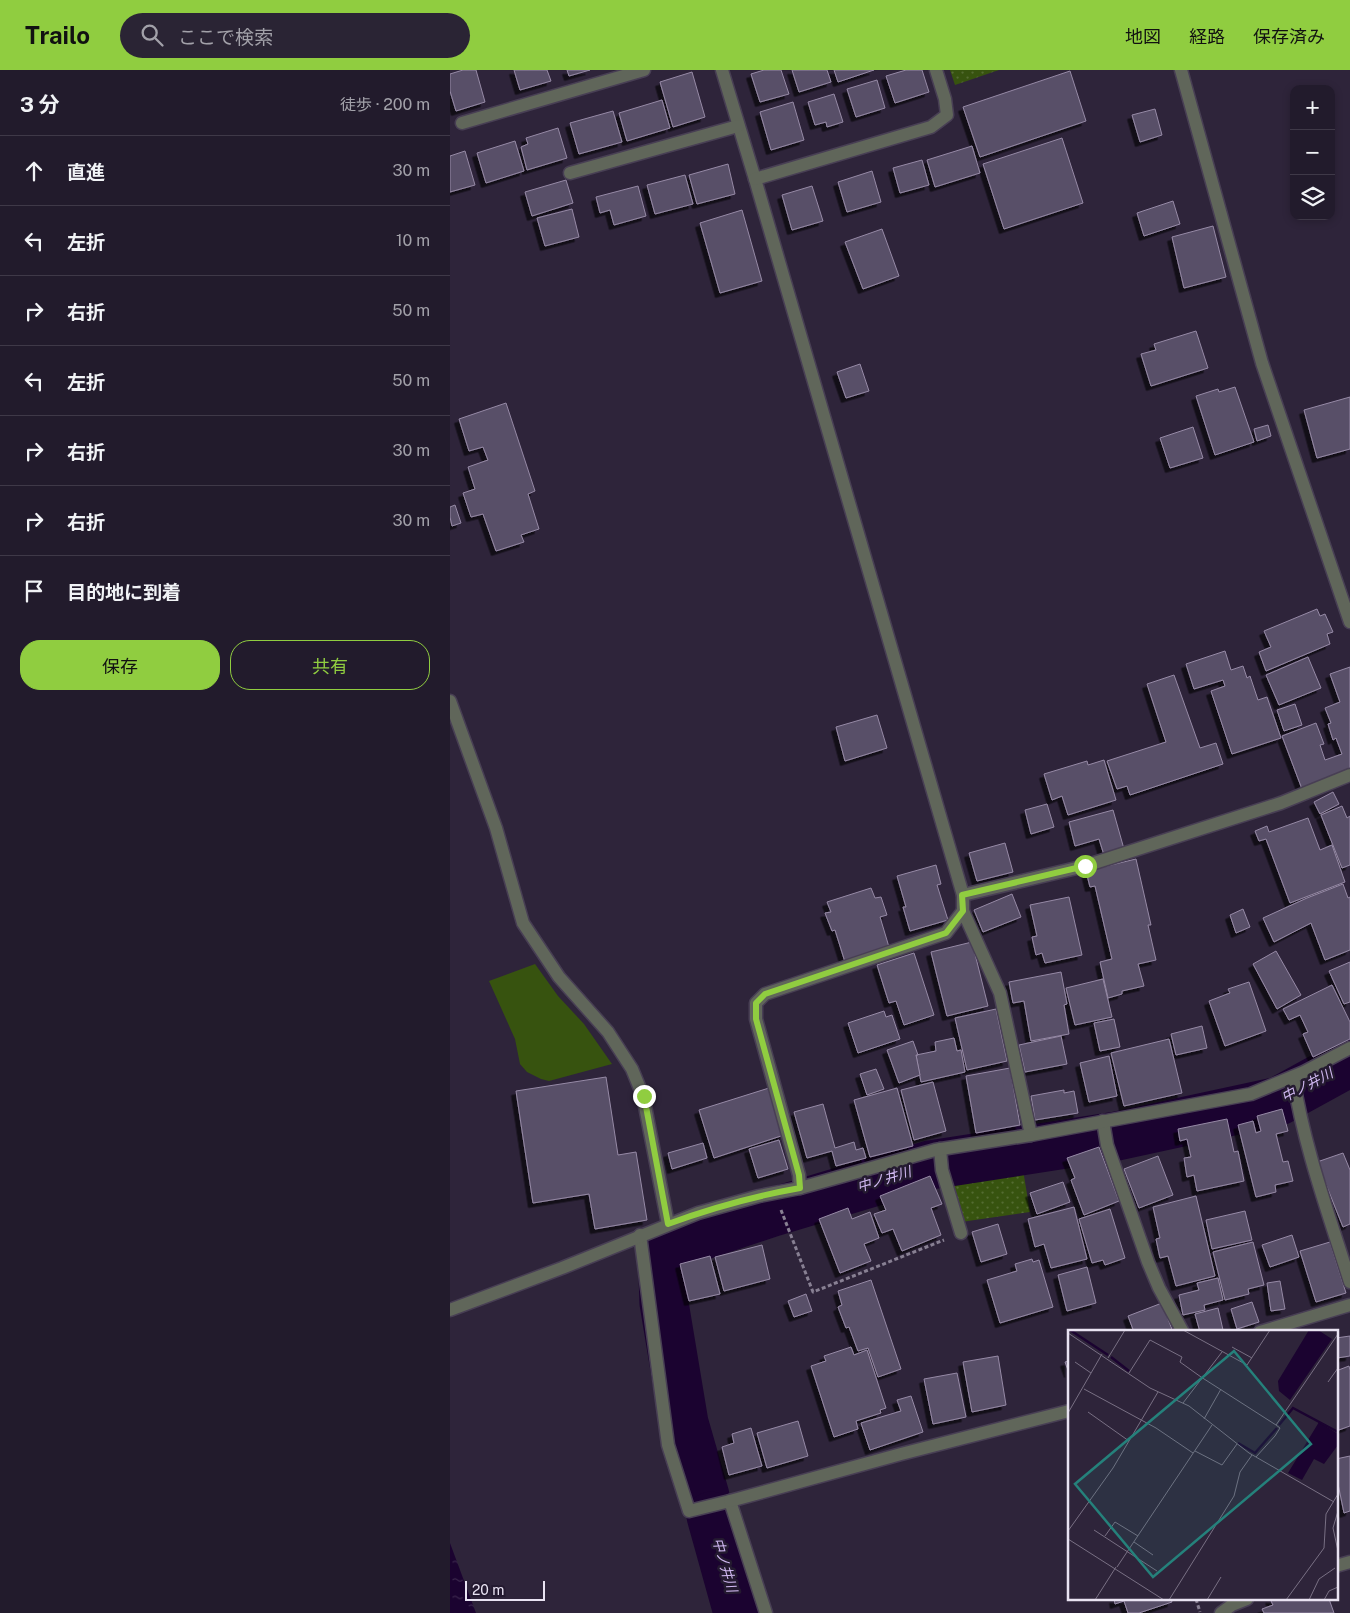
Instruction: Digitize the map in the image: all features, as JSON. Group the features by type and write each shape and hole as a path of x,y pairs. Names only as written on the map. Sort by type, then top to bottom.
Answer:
{"street":[{"path":"462,123 644,70"},
{"path":"722,70 962,895 963,911 1000,993 1031,1135"},
{"path":"755,179 931,127 947,115 945,99 936,70"},
{"path":"1181,70 1262,363 1350,622"},
{"path":"570,173 738,126"},
{"path":"1337,586 1350,583"},
{"path":"450,701 496,828 523,923 559,977 608,1032 632,1069 644,1096 668,1224"},
{"path":"962,895 1085,866 1282,803 1350,775"},
{"path":"800,1188 799,1175 756,1019 756,1003 765,994 946,933 963,911"},
{"path":"450,1310 562,1268 698,1213 759,1196 800,1188 940,1152 1031,1135 1104,1126 1251,1094 1294,1082 1350,1048"},
{"path":"1294,1082 1316,1171 1350,1282"},
{"path":"1104,1126 1107,1145 1148,1262 1182,1330"},
{"path":"940,1152 942,1170 961,1233"},
{"path":"640,1235 668,1445 689,1511 1068,1411"},
{"path":"1267,1330 1350,1305"},
{"path":"730,1501 766,1613"},
{"path":"1221,1613 1232,1605 1244,1600"}],"path":[{"path":"785,1219 813,1292 961,1233"},
{"path":"1196,1600 1201,1613"}],"green space":[{"path":"950,70 999,70 955,85"},
{"path":"535,964 558,996 584,1024 612,1064 549,1081 527,1072 520,1064 515,1039 489,981"},
{"path":"1021,1158 1030,1212 961,1222 948,1173 956,1166"}],"water":[{"path":"450,1543 476,1613 450,1613"}],"building":[{"path":"463,70 476,70 485,102 456,111 450,91 450,74"},
{"path":"514,70 547,70 551,81 520,90"},
{"path":"567,70 590,70 569,76"},
{"path":"764,70 781,70 789,94 760,102 751,74"},
{"path":"792,70 827,70 831,82 799,92"},
{"path":"834,70 874,70 838,82"},
{"path":"906,70 922,70 929,92 895,103 886,76"},
{"path":"1070,71 1086,121 980,157 963,107"},
{"path":"692,72 705,117 673,127 660,82"},
{"path":"877,80 885,108 856,117 847,89"},
{"path":"834,94 843,122 827,127 826,122 815,125 808,102"},
{"path":"662,100 670,128 627,141 619,113"},
{"path":"793,102 804,140 771,150 760,112"},
{"path":"1155,109 1162,135 1140,142 1132,115"},
{"path":"613,111 622,142 579,154 570,123"},
{"path":"558,128 567,158 527,170 521,147 528,144 526,138"},
{"path":"1062,138 1083,203 1004,229 983,164"},
{"path":"515,141 524,171 486,183 477,153"},
{"path":"972,146 980,173 935,187 927,160"},
{"path":"465,151 475,185 450,192 450,156"},
{"path":"922,160 929,185 900,193 893,168"},
{"path":"728,164 735,194 697,204 689,175"},
{"path":"872,171 881,202 847,212 838,182"},
{"path":"685,175 693,204 655,214 647,185"},
{"path":"566,180 573,203 532,216 525,192"},
{"path":"638,186 646,216 614,225 610,210 600,213 596,197"},
{"path":"812,186 823,221 792,230 782,195"},
{"path":"1173,201 1180,224 1144,236 1137,213"},
{"path":"572,209 579,237 545,246 537,218"},
{"path":"742,210 762,281 720,293 700,223"},
{"path":"1213,226 1226,277 1184,288 1172,237"},
{"path":"882,229 899,276 863,289 845,242"},
{"path":"1196,331 1208,368 1151,386 1141,354 1156,350 1154,344"},
{"path":"860,364 869,391 846,398 837,372"},
{"path":"1235,387 1254,442 1215,455 1196,396 1218,389 1219,392"},
{"path":"1350,397 1350,449 1317,458 1304,410"},
{"path":"506,403 535,491 528,494 539,529 521,535 524,542 496,551 483,514 471,517 463,493 475,489 468,467 488,460 483,447 469,451 459,419"},
{"path":"1268,425 1271,436 1257,441 1254,429"},
{"path":"1193,427 1203,458 1170,468 1160,438"},
{"path":"455,505 461,523 452,526 450,507"},
{"path":"1317,609 1320,616 1325,614 1333,632 1327,634 1330,644 1266,671 1259,652 1271,647 1264,631"},
{"path":"1225,651 1231,670 1243,666 1247,678 1250,676 1258,700 1267,697 1281,738 1232,754 1211,691 1225,686 1223,680 1194,689 1186,664"},
{"path":"1308,657 1321,688 1279,705 1266,675"},
{"path":"1350,667 1350,771 1302,789 1282,736 1316,723 1324,744 1320,745 1325,760 1342,754 1336,738 1333,740 1328,724 1331,723 1325,708 1340,702 1330,674"},
{"path":"1174,675 1200,748 1216,743 1223,764 1130,795 1127,786 1117,789 1107,761 1166,742 1147,684"},
{"path":"1295,704 1302,725 1284,731 1277,710"},
{"path":"877,715 887,748 845,761 836,727"},
{"path":"1104,760 1116,800 1068,815 1062,796 1052,800 1044,774 1087,761 1088,765"},
{"path":"1333,792 1339,804 1320,814 1314,802"},
{"path":"1047,804 1054,827 1031,834 1025,810"},
{"path":"1342,806 1347,818 1350,816 1350,865 1342,868 1321,815"},
{"path":"1113,810 1124,849 1104,855 1099,839 1075,846 1069,822"},
{"path":"1308,818 1320,850 1332,845 1345,882 1290,903 1266,839 1259,841 1255,831 1267,826 1269,832"},
{"path":"1005,843 1013,872 977,881 969,853"},
{"path":"1136,859 1151,925 1148,925 1156,960 1138,964 1144,986 1122,991 1122,994 1108,998 1100,962 1112,959 1095,886 1090,887 1086,871"},
{"path":"936,865 941,884 937,885 948,920 910,931 903,907 906,907 897,876"},
{"path":"1343,884 1348,898 1350,897 1350,950 1325,960 1311,923 1274,942 1263,918"},
{"path":"871,888 875,898 881,897 887,915 880,917 889,947 845,962 835,930 832,931 825,913 831,912 827,902"},
{"path":"1012,894 1021,917 983,932 974,910"},
{"path":"1069,897 1082,955 1045,963 1042,953 1036,955 1032,937 1037,936 1030,905"},
{"path":"1243,909 1250,927 1236,933 1230,915"},
{"path":"972,942 988,1006 947,1016 931,952"},
{"path":"1276,951 1301,995 1277,1009 1253,964"},
{"path":"914,953 934,1015 904,1025 896,1001 889,1003 877,965"},
{"path":"1350,962 1350,1002 1344,1004 1329,971"},
{"path":"1061,972 1067,1004 1064,1005 1069,1034 1031,1041 1024,1001 1013,1003 1009,982"},
{"path":"1103,979 1112,1017 1075,1025 1066,988"},
{"path":"1249,982 1266,1031 1225,1046 1209,1001 1230,993 1228,989"},
{"path":"1332,985 1350,1022 1350,1039 1313,1057 1303,1034 1308,1032 1300,1015 1289,1020 1283,1009"},
{"path":"996,1009 1007,1061 967,1070 955,1018"},
{"path":"884,1011 886,1017 892,1015 900,1039 858,1053 848,1023"},
{"path":"1114,1019 1120,1047 1100,1051 1094,1023"},
{"path":"1202,1026 1207,1048 1176,1055 1171,1034"},
{"path":"1061,1036 1067,1064 1025,1072 1019,1045"},
{"path":"954,1038 957,1051 961,1050 965,1072 921,1082 916,1055 936,1051 935,1042"},
{"path":"1169,1039 1182,1093 1124,1106 1111,1053"},
{"path":"913,1041 918,1055 916,1055 920,1075 899,1083 887,1050"},
{"path":"1109,1056 1117,1096 1089,1102 1080,1063"},
{"path":"1010,1068 1020,1125 976,1133 966,1076"},
{"path":"876,1069 884,1089 867,1095 860,1074"},
{"path":"606,1077 618,1155 636,1152 647,1220 595,1229 589,1194 533,1203 516,1091"},
{"path":"933,1082 946,1131 914,1140 901,1090"},
{"path":"769,1088 784,1135 714,1158 699,1110"},
{"path":"897,1088 913,1146 870,1157 854,1100"},
{"path":"1064,1090 1064,1093 1074,1091 1078,1113 1035,1120 1031,1096"},
{"path":"823,1104 835,1148 854,1142 856,1150 863,1148 866,1158 836,1166 832,1151 807,1158 794,1112"},
{"path":"1282,1109 1288,1131 1276,1134 1283,1162 1288,1161 1293,1181 1275,1185 1276,1192 1256,1197 1238,1125 1253,1121 1256,1133 1261,1131 1257,1116"},
{"path":"1227,1119 1234,1152 1238,1151 1244,1181 1197,1191 1194,1175 1187,1177 1184,1158 1191,1157 1187,1139 1180,1141 1178,1129"},
{"path":"779,1140 788,1169 758,1178 749,1149"},
{"path":"703,1143 707,1158 672,1169 668,1153"},
{"path":"1099,1147 1119,1201 1084,1215 1071,1180 1075,1178 1067,1158"},
{"path":"1343,1153 1350,1170 1350,1224 1343,1227 1317,1162"},
{"path":"1158,1156 1173,1195 1139,1208 1124,1169"},
{"path":"930,1176 942,1204 931,1208 941,1235 902,1251 893,1229 882,1233 874,1214 886,1210 880,1196"},
{"path":"1063,1182 1070,1202 1037,1214 1030,1193"},
{"path":"1196,1196 1215,1276 1176,1286 1168,1256 1160,1258 1156,1239 1160,1238 1153,1207"},
{"path":"1074,1207 1087,1259 1051,1268 1044,1244 1035,1247 1028,1219"},
{"path":"848,1208 852,1219 870,1212 879,1238 864,1244 871,1261 840,1273 819,1219"},
{"path":"1110,1209 1125,1258 1105,1265 1103,1260 1092,1263 1079,1219"},
{"path":"1245,1211 1252,1240 1212,1249 1206,1220"},
{"path":"998,1224 1007,1254 981,1262 972,1232"},
{"path":"1292,1235 1299,1257 1270,1267 1262,1245"},
{"path":"1253,1242 1264,1285 1248,1289 1249,1294 1225,1300 1213,1252"},
{"path":"1330,1242 1346,1293 1316,1302 1300,1251"},
{"path":"762,1245 770,1279 724,1291 715,1257"},
{"path":"710,1256 720,1294 689,1301 680,1264"},
{"path":"1032,1259 1033,1262 1039,1260 1053,1307 1000,1323 987,1280 1017,1271 1015,1264"},
{"path":"1087,1267 1096,1303 1067,1311 1058,1275"},
{"path":"1218,1278 1223,1300 1204,1305 1205,1310 1183,1315 1179,1295 1199,1290 1197,1283"},
{"path":"871,1280 901,1369 878,1377 868,1348 858,1351 849,1327 846,1328 838,1307 842,1305 838,1291"},
{"path":"1280,1281 1285,1309 1271,1311 1267,1283"},
{"path":"806,1294 812,1311 794,1317 788,1301"},
{"path":"1252,1302 1259,1322 1237,1329 1231,1309"},
{"path":"1162,1303 1172,1330 1133,1330 1128,1316"},
{"path":"1218,1308 1223,1330 1199,1330 1195,1314"},
{"path":"1350,1336 1350,1356 1338,1358 1338,1338"},
{"path":"851,1347 854,1355 867,1350 886,1408 880,1410 881,1413 856,1421 858,1429 834,1437 811,1366 826,1361 824,1356"},
{"path":"998,1356 1006,1405 972,1412 963,1362"},
{"path":"1349,1366 1350,1370 1350,1426 1338,1430 1338,1370"},
{"path":"957,1373 966,1417 933,1424 924,1379"},
{"path":"911,1396 923,1432 870,1450 861,1423 901,1411 897,1400"},
{"path":"798,1421 808,1456 767,1468 757,1433"},
{"path":"751,1428 762,1466 729,1475 722,1447 734,1443 732,1434"},
{"path":"1350,1456 1350,1511 1344,1513 1338,1484 1338,1459"},
{"path":"1114,1600 1171,1600 1172,1602 1139,1613 1128,1613 1124,1601 1115,1604"},
{"path":"1270,1600 1329,1600 1334,1613 1264,1613 1262,1609 1273,1605"}],"waterway":[{"name":"中ノ井川","path":"705,1496 684,1423 664,1303 662,1249 773,1212 930,1165 1117,1136 1279,1101 1350,1062"},
{"name":"中ノ井川","path":"711,1516 738,1613"}],"route":[{"path":"644,1096 668,1224 698,1213 759,1196 800,1188 799,1175 756,1019 756,1003 765,994 946,933 963,911 962,895 1085,866"}]}
